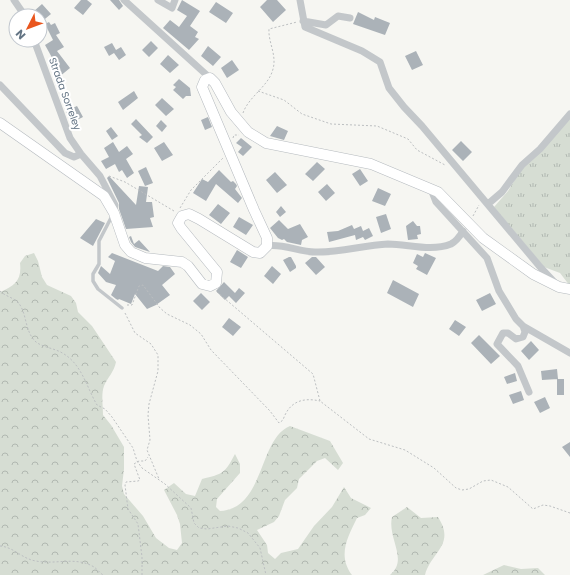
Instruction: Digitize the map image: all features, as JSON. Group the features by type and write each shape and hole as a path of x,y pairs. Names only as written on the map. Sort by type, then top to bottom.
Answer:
{"street":[{"path":"124,0 215,83 231,112 248,132 266,143 371,164 438,192 487,258 499,291 516,319 523,326 570,353"},
{"path":"158,0 172,8 175,0"},
{"path":"300,0 305,27 362,51 380,62 389,88 404,107 422,126 540,268 559,287"},
{"path":"303,21 326,25 338,16 350,18"},
{"name":"Strada Sorreley","path":"37,48 70,138 81,154 100,176 116,205 114,213"},
{"path":"210,78 206,80 202,87 267,238 267,246"},
{"path":"0,85 65,153 74,157 81,154"},
{"path":"486,203 502,192 522,165 540,149 570,114"},
{"path":"0,123 66,172 104,196 114,213 125,245 131,252 145,258 182,262 188,266 202,284 210,286 216,282 217,272 181,228 178,223 182,216 189,214 200,219 253,252 260,253 267,246 276,244 291,249 314,252 340,251 388,244 413,247 432,247 451,244 458,239 465,227"},
{"path":"465,227 533,274 559,287 570,289"},
{"path":"523,326 526,332 523,337 516,339 508,333 503,333 497,344 518,366 529,392"}],"lane":[{"path":"114,213 99,241 99,264 93,274 93,280 95,286 122,308"}],"path":[{"path":"182,216 179,206 191,190 222,160 233,143 234,135 241,133 241,123 244,110 273,70 274,61 269,39 269,29 289,23 303,21"},
{"path":"257,91 284,100 302,114 331,124 377,126 408,139 416,150 450,168"},
{"path":"100,176 105,175 126,182 182,216"},
{"path":"465,227 486,203"},
{"path":"159,479 148,456 147,450 150,440 148,415 158,371 158,355 151,344 131,328 122,308 125,305 132,306 139,286 143,285 160,308 167,314 190,325 201,334 211,350 270,411 279,423 284,420 286,412 292,405 298,401 309,399 320,401 369,439 405,450 434,468 456,488 462,490 469,489 483,481 491,480 508,487 533,509 543,505 570,513"},
{"path":"210,286 313,374 320,401"},
{"path":"0,291 21,305 30,334 36,342 68,356 77,366 88,384 96,405 105,409 112,417 132,448 137,462 142,468 159,479 190,508 194,523 199,528 207,529 228,526 248,533 260,548 266,575"},
{"path":"137,462 145,461 148,456"},
{"path":"137,462 134,464 140,480 136,482 126,482 125,485 128,509 138,524 142,557 142,575"},
{"path":"0,546 7,546 22,556 35,561 73,561 83,563 93,567 103,575"}],"green space":[{"path":"570,117 570,286 560,273 544,267 494,207 508,191 523,166"},
{"path":"34,253 38,261 42,277 47,285 71,296 76,303 78,312 92,326 116,362 114,369 103,389 103,415 111,425 124,447 122,486 124,494 143,516 156,538 169,548 177,550 182,543 180,524 177,515 164,490 174,483 186,494 195,496 202,479 215,476 223,472 235,454 240,464 240,473 217,499 216,507 220,511 235,507 245,499 253,487 272,444 280,433 290,426 330,441 343,463 338,470 325,458 317,461 299,479 297,488 285,500 279,516 274,522 257,530 267,545 268,553 275,559 281,553 298,549 314,526 332,507 344,487 351,498 371,508 365,515 357,518 350,532 346,546 345,560 352,575 0,575 0,292 16,282 20,274 20,263 25,256"},
{"path":"407,507 421,518 438,517 443,527 443,542 425,575 390,575 398,563 398,556 392,533 392,517"},
{"path":"504,565 521,569 538,568 545,575 483,575"}],"building":[{"path":"81,0 87,0 92,4 83,15 74,8"},
{"path":"110,0 119,0 123,6 119,10"},
{"path":"182,0 200,11 190,26 198,32 195,37 199,39 189,50 163,28 170,20 179,27 187,16 177,10"},
{"path":"267,0 277,0 286,10 273,22 260,7"},
{"path":"216,2 233,13 226,23 209,12"},
{"path":"42,4 46,8 38,8"},
{"path":"358,12 374,20 375,17 390,23 385,35 353,24"},
{"path":"48,22 51,25 55,23 60,33 56,35 64,47 57,51 70,68 59,77 51,66 55,63 47,48 48,48 48,43 53,40 48,30"},
{"path":"151,41 158,48 149,57 142,50"},
{"path":"112,43 116,50 121,47 126,55 119,60 114,53 109,56 104,47"},
{"path":"208,46 221,57 213,66 201,56"},
{"path":"416,51 423,65 412,70 405,56"},
{"path":"168,55 179,65 170,73 160,64"},
{"path":"232,60 239,70 227,78 221,68"},
{"path":"179,79 190,88 191,96 186,96 183,99 173,90 176,87 173,85"},
{"path":"134,91 138,98 123,110 118,102"},
{"path":"162,98 174,109 166,116 155,105"},
{"path":"77,106 83,117 71,123 66,111"},
{"path":"208,117 212,127 205,130 201,120"},
{"path":"136,119 153,137 147,143 139,137 142,135 131,124"},
{"path":"161,120 167,126 162,132 156,126"},
{"path":"277,126 288,131 284,140 270,136"},
{"path":"111,127 118,136 112,140 106,131"},
{"path":"241,138 252,147 243,156 238,152 242,147 236,143"},
{"path":"461,141 472,152 463,161 452,150"},
{"path":"113,142 119,152 127,146 133,154 126,159 134,173 127,178 122,170 119,172 115,164 106,169 101,161 109,157 104,148"},
{"path":"164,142 173,155 162,161 154,148"},
{"path":"317,162 325,169 313,181 305,174"},
{"path":"146,167 153,183 145,186 138,171"},
{"path":"360,169 368,181 360,186 352,174"},
{"path":"219,170 231,182 233,181 236,184 237,186 235,189 242,198 238,203 216,184 206,201 193,193 202,179 208,182"},
{"path":"275,172 287,185 277,193 266,180"},
{"path":"109,176 136,205 139,186 148,187 146,202 152,202 154,217 150,218 153,227 126,229 119,209 119,203 107,178"},
{"path":"327,184 335,193 326,201 318,192"},
{"path":"378,188 391,194 385,206 372,201"},
{"path":"218,204 230,213 221,224 209,215"},
{"path":"281,206 286,212 280,217 276,212"},
{"path":"386,214 391,229 381,233 376,217"},
{"path":"239,217 253,225 246,235 233,227"},
{"path":"96,219 105,223 93,246 80,238"},
{"path":"279,220 288,229 300,224 308,237 302,240 301,245 287,242 284,239 282,240 278,238 270,228"},
{"path":"413,221 417,226 420,226 421,234 417,235 418,239 408,240 406,226"},
{"path":"352,225 354,229 361,226 363,231 369,228 373,236 365,240 363,237 356,240 355,235 329,242 327,232 338,231"},
{"path":"131,236 134,244 139,240 150,252 135,247 129,237"},
{"path":"237,250 248,257 241,268 230,262"},
{"path":"112,253 158,271 163,266 170,267 175,274 162,285 170,295 156,305 147,309 135,294 131,304 116,299 111,295 116,285 106,282 98,273 101,266 110,274 115,261 108,257"},
{"path":"425,253 436,258 427,275 416,269 418,266 413,263 417,254 423,257"},
{"path":"291,257 296,266 296,268 290,272 283,260"},
{"path":"312,257 316,257 325,267 316,275 305,263"},
{"path":"272,266 281,274 273,284 264,276"},
{"path":"393,280 419,294 413,307 387,293"},
{"path":"224,282 235,293 239,288 245,293 236,303 229,296 225,300 216,291"},
{"path":"201,293 210,302 202,310 193,301"},
{"path":"490,293 496,304 482,311 476,300"},
{"path":"229,318 241,327 233,336 222,327"},
{"path":"455,320 466,327 459,336 449,329"},
{"path":"479,335 500,356 491,364 471,343"},
{"path":"531,341 539,350 529,360 521,351"},
{"path":"557,369 558,379 542,380 541,371"},
{"path":"515,373 517,381 507,384 504,377"},
{"path":"557,379 564,379 564,395 557,395"},
{"path":"521,391 524,400 513,404 509,395"},
{"path":"545,397 550,408 540,413 534,402"},
{"path":"570,442 570,457 562,447"}]}
